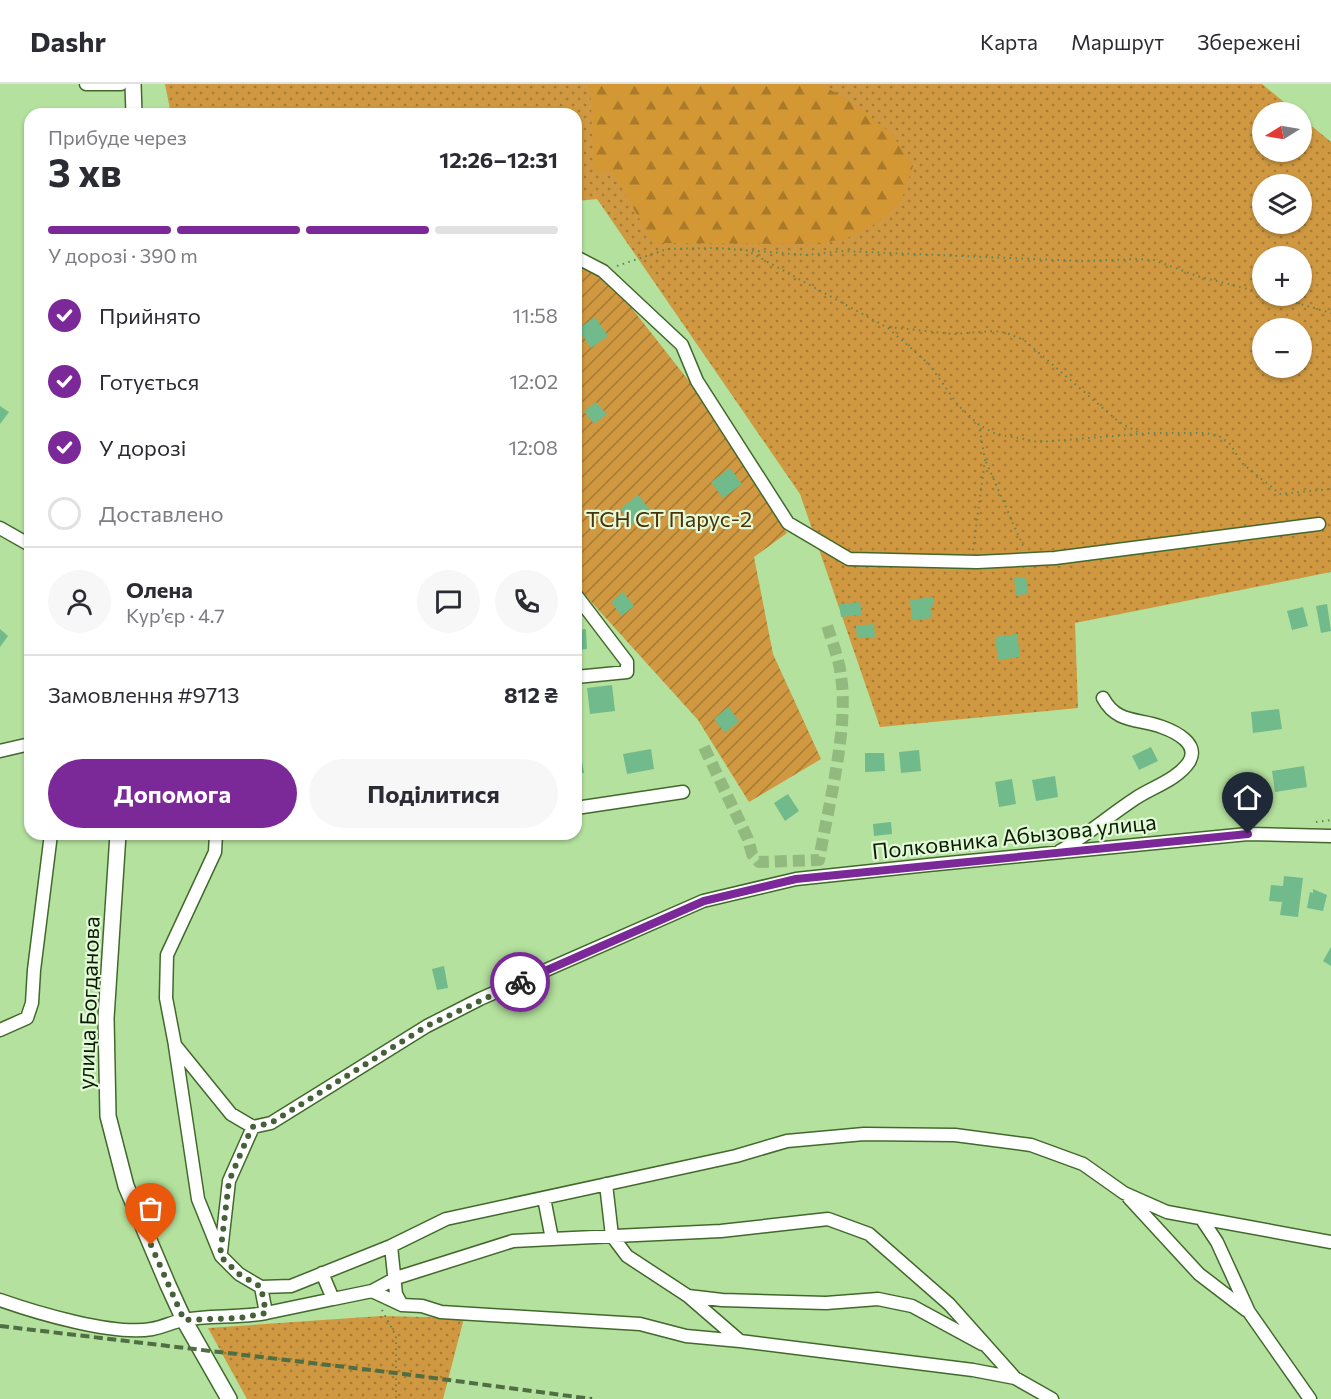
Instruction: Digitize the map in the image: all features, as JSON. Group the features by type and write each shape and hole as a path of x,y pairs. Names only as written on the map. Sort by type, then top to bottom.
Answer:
{"main road":[{"path":"133,84 134,108"},
{"name":"улица Богданова","path":"118,840 106,1018 108,1116 126,1186 184,1320 229,1399"}],"street":[{"path":"86,84 121,84"},
{"path":"582,260 603,271 682,345 697,381 789,523 849,559 972,562 1029,560 1319,524"},
{"path":"0,528 24,542"},
{"path":"582,603 627,662 627,672 582,676"},
{"path":"1056,853 1176,775 1190,761 1192,750 1185,738 1162,727 1117,715 1109,710 1103,698"},
{"path":"0,751 24,745"},
{"path":"582,807 683,792"},
{"name":"Полковника Абызова улица","path":"252,1127 271,1123 427,1026 469,1005 704,901 796,879 1248,834 1331,836"},
{"path":"0,1030 27,1018 32,1003 50,840"},
{"path":"216,840 215,852 167,955 166,998 198,1199 220,1256 239,1274 261,1287 291,1286 392,1246 446,1219 736,1156 787,1142 864,1134 955,1135 1031,1145 1083,1164 1124,1192 1167,1212 1203,1221 1331,1242"},
{"path":"175,1045 231,1114 252,1127 229,1181 220,1256"},
{"path":"606,1184 612,1236 627,1256 688,1296 740,1341"},
{"path":"1124,1192 1199,1274 1249,1312"},
{"path":"544,1198 552,1239"},
{"path":"0,1300 59,1318 121,1329 151,1329 184,1320 239,1318 372,1292 396,1278 513,1241 721,1231 828,1219 869,1234 949,1304 1016,1378 1052,1399"},
{"path":"1203,1221 1217,1242 1249,1312 1310,1399"},
{"path":"392,1246 396,1294 402,1305"},
{"path":"322,1273 333,1299"},
{"path":"261,1287 266,1313"},
{"path":"372,1292 402,1305 422,1306 441,1312 640,1324 686,1336 917,1362 1016,1378"},
{"path":"688,1296 722,1300 826,1303 878,1299 912,1306 950,1329 986,1346"}],"path":[{"path":"603,271 667,249 746,250 807,255 843,251 1084,261 1136,258 1154,260 1197,276 1252,290"},
{"path":"746,250 886,327 929,364 951,397 979,425 1007,438 1039,442 1187,432 1214,435 1230,444 1243,464 1280,494 1331,489"},
{"path":"1307,306 1331,313"},
{"path":"886,327 953,334 1007,333 1024,340 1119,422 1142,434"},
{"path":"979,425 985,460 1029,560"},
{"path":"972,562 985,460"},
{"path":"372,1292 396,1336 396,1399"}],"green space":[{"path":"165,84 1262,84 1284,102 1252,102 1252,162 1312,162 1312,126 1331,142 1331,572 1075,623 1078,708 880,727 800,494 597,199 582,200 582,108 170,108"},
{"path":"590,84 821,84 852,103 892,134 913,166 900,204 872,226 845,239 810,244 653,243 613,172 594,172"},
{"name":"ТСН СТ Парус-2","path":"582,263 605,274 703,399 787,533 754,557 773,654 821,759 749,802 698,720 582,592"},
{"path":"381,1316 464,1318 443,1399 247,1399 208,1328"}],"building":[{"path":"595,317 608,336 591,348 582,335 582,326"},
{"path":"596,402 607,414 594,424 584,411"},
{"path":"0,406 9,412 0,424"},
{"path":"730,468 742,484 723,498 711,482"},
{"path":"638,495 651,511 633,525 620,509"},
{"path":"1026,577 1028,594 1016,595 1014,578"},
{"path":"623,592 634,606 622,616 611,602"},
{"path":"933,597 934,606 930,607 932,618 912,620 910,600"},
{"path":"860,602 862,615 841,617 839,604"},
{"path":"1327,604 1331,631 1321,633 1316,606"},
{"path":"1303,607 1308,626 1292,630 1287,611"},
{"path":"874,624 875,637 857,638 856,626"},
{"path":"0,629 8,636 0,647"},
{"path":"582,629 586,629 587,649 582,649"},
{"path":"1017,634 1020,657 998,660 995,637"},
{"path":"612,685 615,711 590,714 587,688"},
{"path":"728,707 739,721 725,733 714,719"},
{"path":"1279,709 1282,729 1253,733 1251,712"},
{"path":"1151,747 1158,761 1139,770 1132,756"},
{"path":"651,749 654,769 627,774 623,754"},
{"path":"919,750 921,771 901,773 899,752"},
{"path":"865,753 884,753 885,771 865,772"},
{"path":"1304,766 1307,787 1275,792 1272,771"},
{"path":"1055,776 1058,797 1036,801 1032,780"},
{"path":"1012,779 1016,804 999,807 995,782"},
{"path":"788,794 799,811 785,821 774,803"},
{"path":"891,822 892,834 874,836 873,824"},
{"path":"1284,876 1303,878 1298,917 1280,915 1282,902 1269,901 1271,885 1283,886"},
{"path":"1313,889 1327,895 1323,911 1307,908 1310,892 1313,893"},
{"path":"1331,947 1331,966 1323,961"},
{"path":"444,966 448,988 437,990 432,969"}],"tunnel":[{"path":"704,747 748,839 752,854 759,862 819,860 840,744 843,697 837,655 826,622"}],"railway":[{"path":"0,1326 396,1373 592,1399"}],"way so far":[{"path":"151,1245 184,1320 239,1318 266,1313 266,1302 261,1287 239,1274 220,1256 229,1181 252,1127 271,1123 427,1026 520,982"}],"route":[{"path":"520,982 704,901 796,879 1248,834"}]}
